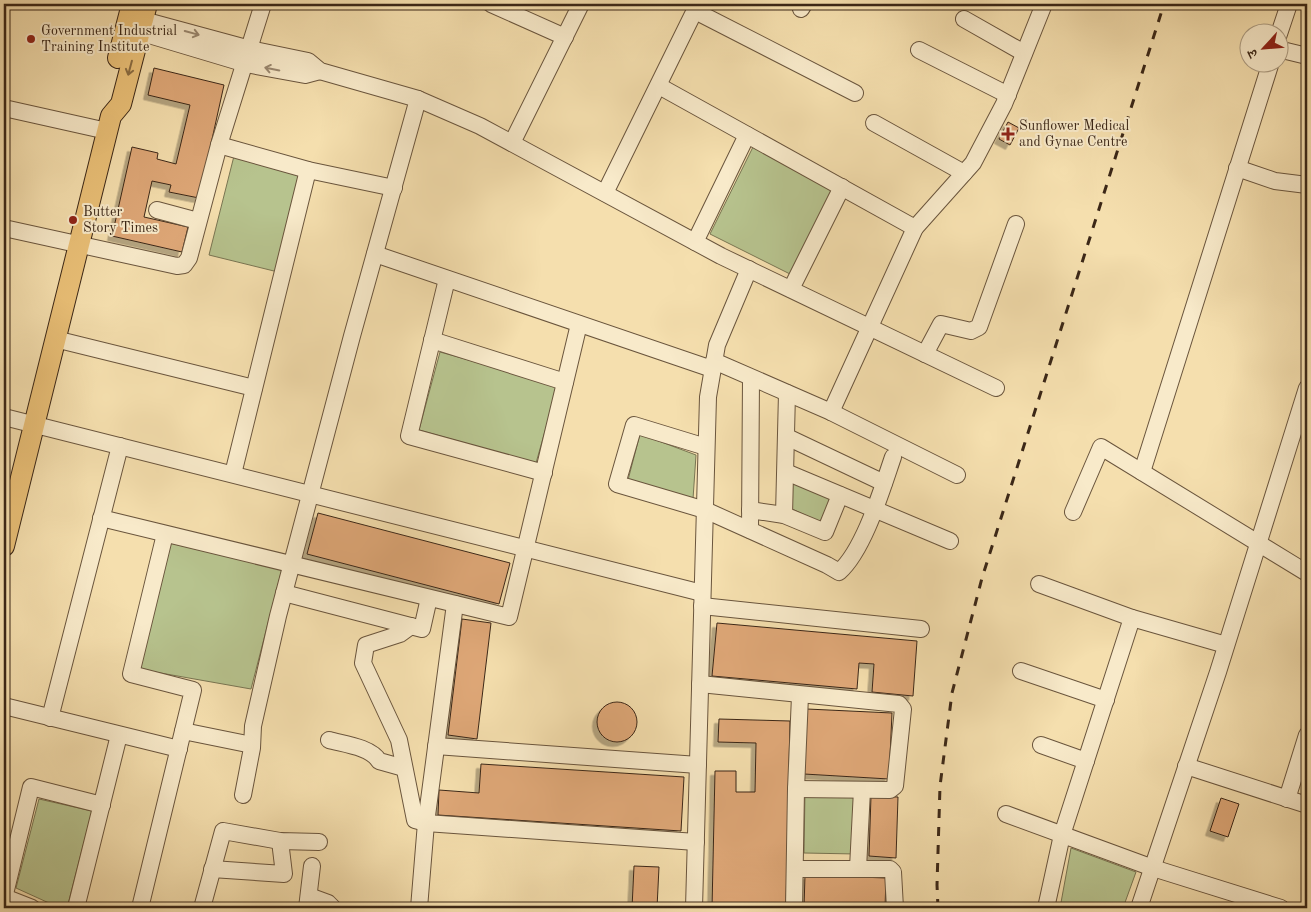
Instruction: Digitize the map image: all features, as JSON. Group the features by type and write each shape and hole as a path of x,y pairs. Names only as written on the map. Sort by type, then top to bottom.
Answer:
{"main road":[{"path":"4,546 109,124 108,100 138,16"}],"street":[{"path":"4,228 177,266 184,265 189,258 219,145 263,4"},
{"path":"492,4 564,37"},
{"path":"512,143 581,4"},
{"path":"831,412 915,228 973,163 1008,95 1044,4"},
{"path":"1283,22 1289,4"},
{"path":"605,193 697,8 855,93"},
{"path":"138,16 248,56 305,74 320,71 418,99 480,126 695,242 996,388"},
{"path":"964,19 1024,53"},
{"path":"919,50 1008,95"},
{"path":"1288,52 1307,56"},
{"path":"1142,472 1267,72"},
{"path":"658,86 915,228"},
{"path":"243,795 252,745 253,726 284,593 418,99"},
{"path":"4,108 109,124"},
{"path":"874,123 964,173"},
{"path":"695,242 748,135"},
{"path":"219,145 308,170 394,188"},
{"path":"1238,168 1275,181 1307,185"},
{"path":"232,474 308,170"},
{"path":"791,289 842,188"},
{"path":"157,210 198,221"},
{"path":"925,354 941,324 972,331 979,327 1016,224"},
{"path":"375,254 579,324 751,378 831,412 957,475"},
{"path":"694,908 708,397 716,345 749,269"},
{"path":"447,279 409,436 544,473"},
{"path":"101,518 509,617 579,324"},
{"path":"55,339 254,388"},
{"path":"432,340 565,382"},
{"path":"750,530 751,378"},
{"path":"1139,908 1259,542 1304,412 1307,388"},
{"path":"784,515 788,393"},
{"path":"4,417 526,548 702,600 921,629"},
{"path":"706,447 634,425 617,484 704,510 839,572 848,565 875,510 893,457"},
{"path":"786,437 884,483"},
{"path":"50,718 120,446"},
{"path":"1073,512 1101,447 1307,572"},
{"path":"786,472 950,541"},
{"path":"816,560 826,528 840,495"},
{"path":"750,510 784,515 825,532 826,528"},
{"path":"140,908 194,690 131,674 165,534"},
{"path":"1039,584 1132,618 1226,644"},
{"path":"284,593 422,629 429,598"},
{"path":"419,908 426,823 455,604"},
{"path":"1046,908 1062,835 1132,618"},
{"path":"411,626 400,634 366,646 362,663 399,740 415,820 426,823 696,842"},
{"path":"1021,671 1106,700"},
{"path":"700,684 800,696 899,704 903,708 895,786 890,790 796,789"},
{"path":"794,908 800,696"},
{"path":"4,706 179,750"},
{"path":"183,731 252,745"},
{"path":"76,908 119,735"},
{"path":"1287,799 1307,735"},
{"path":"329,740 357,748 376,757 379,761 404,768"},
{"path":"1041,745 1086,761"},
{"path":"436,746 698,765"},
{"path":"1186,766 1307,805"},
{"path":"32,908 4,898 32,787 102,805"},
{"path":"858,868 862,790"},
{"path":"1006,814 1253,904 1281,908"},
{"path":"202,908 223,831 280,841 319,842"},
{"path":"212,869 284,874 280,841"},
{"path":"312,866 308,902 328,903 332,908"},
{"path":"796,869 890,869 893,872 895,908"}],"green space":[{"path":"753,147 835,188 792,275 710,234"},
{"path":"235,152 303,170 278,272 209,255"},
{"path":"440,352 558,385 536,463 419,430"},
{"path":"640,434 696,455 693,499 628,480"},
{"path":"793,479 831,498 820,522 790,508"},
{"path":"170,543 282,569 251,689 138,669"},
{"path":"805,792 857,794 856,854 804,853"},
{"path":"39,799 92,811 67,908 60,908 16,888"},
{"path":"1071,848 1136,872 1123,908 1060,908"}],"building":[{"path":"154,68 224,85 199,198 169,192 171,185 152,181 144,217 188,227 182,252 112,236 132,147 158,153 157,159 176,164 190,105 148,95"},
{"path":"1008,122 1019,128 1010,145 999,139"},
{"path":"318,513 510,563 499,604 307,554"},
{"path":"462,619 491,623 477,739 448,735"},
{"path":"717,623 917,641 913,696 872,692 874,664 859,663 857,689 712,676"},
{"path":"621,702 628,705 634,711 637,722 636,730 628,739 621,742 613,742 606,739 598,730 597,718 600,711 609,703"},
{"path":"807,709 892,713 889,779 804,774"},
{"path":"719,719 790,721 786,908 712,908 715,771 736,771 736,792 755,792 756,743 718,742"},
{"path":"481,764 684,777 681,831 438,815 439,790 479,793"},
{"path":"871,796 898,797 896,858 869,856"},
{"path":"1221,798 1239,804 1228,837 1210,831"},
{"path":"634,866 659,867 657,908 632,908"},
{"path":"805,875 886,878 885,908 804,908"}],"railway":[{"path":"938,908 940,786 952,693 982,578 1164,4"}],"place":[{"name":"Government Industrial Training Institute","path":"31,39"},
{"name":"Sunflower Medical and Gynae Centre","path":"1008,134"},
{"name":"Butter Story Times","path":"73,220"}]}
